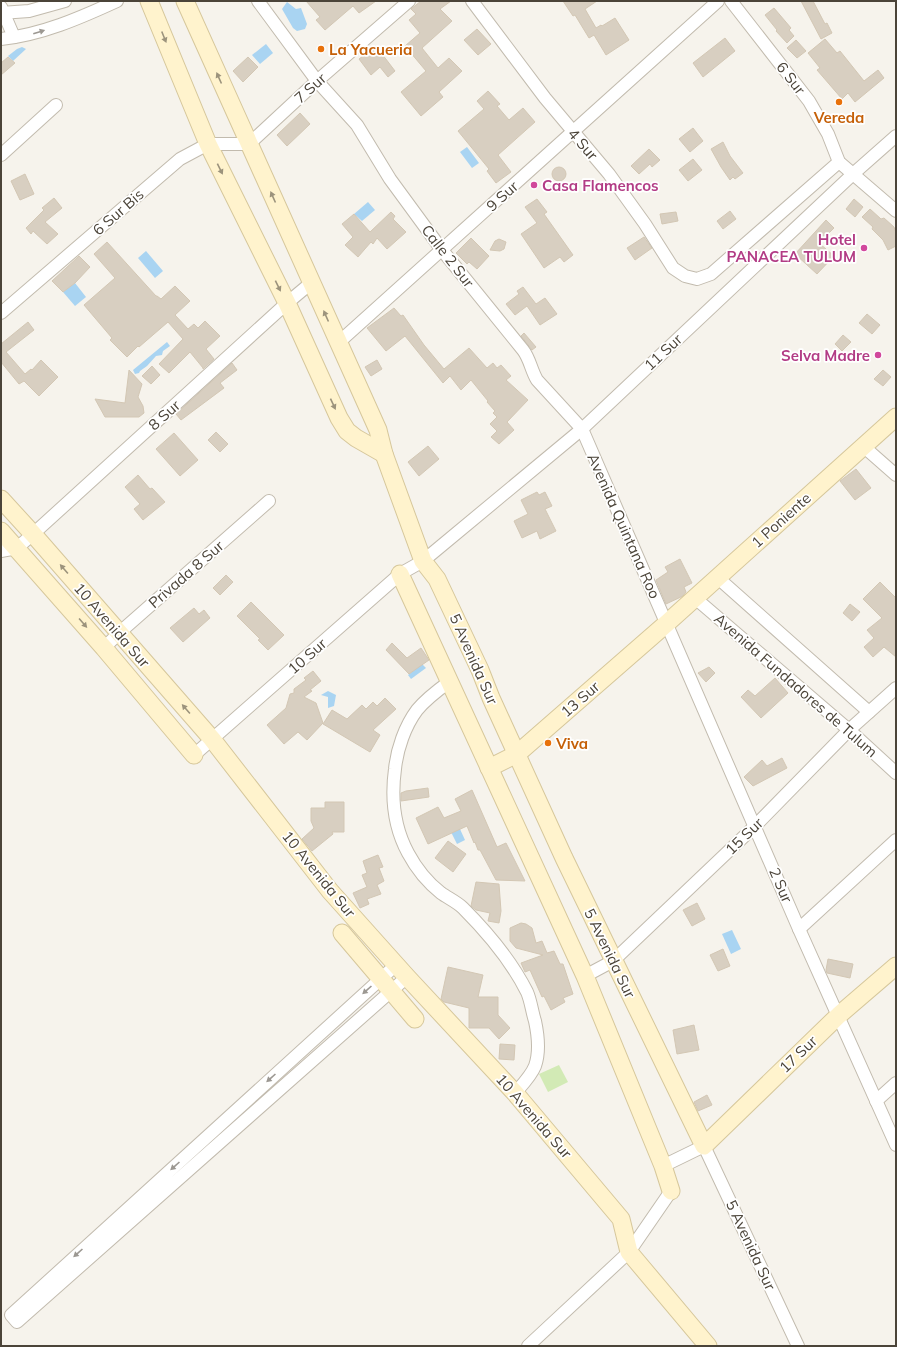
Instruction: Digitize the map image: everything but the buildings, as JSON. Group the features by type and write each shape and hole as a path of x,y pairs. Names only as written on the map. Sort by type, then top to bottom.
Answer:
{"street":[{"path":"14,37 2,11 29,11 65,1"},
{"path":"1,40 36,33 92,13 117,1"},
{"path":"149,1 208,144 287,303 339,418 347,431 384,454"},
{"name":"5 Avenida Sur","path":"185,1 248,144 378,430 384,454 423,561 437,579 480,670 491,698 564,858 704,1146 798,1346"},
{"name":"Calle 2 Sur","path":"258,1 317,81 357,125 393,184 442,250 523,350 537,380 582,429"},
{"name":"7 Sur","path":"248,144 317,81 409,1"},
{"name":"4 Sur","path":"472,1 545,98 609,174 645,224 673,268 685,276 697,279 711,274 839,162"},
{"name":"9 Sur","path":"338,343 718,1"},
{"name":"6 Sur","path":"731,1 809,101 828,134 839,162"},
{"path":"1,155 56,105"},
{"name":"11 Sur","path":"423,561 582,429 853,174 896,136"},
{"name":"6 Sur Bis","path":"1,313 180,160 208,144 248,144"},
{"path":"839,162 896,211"},
{"name":"8 Sur","path":"9,550 33,534 287,303 311,283"},
{"name":"1 Poniente","path":"666,624 896,417"},
{"name":"Avenida Quintana Roo","path":"582,429 666,624"},
{"path":"863,446 896,475"},
{"name":"10 Avenida Sur","path":"1,499 212,739 330,891 401,971 516,1093 621,1219 629,1252"},
{"name":"Privada 8 Sur","path":"104,648 119,633 269,501"},
{"path":"1,531 9,550 104,648 194,755"},
{"name":"10 Sur","path":"194,755 400,574 423,561"},
{"path":"400,574 585,976 672,1191 629,1252 528,1346"},
{"path":"718,578 869,712"},
{"name":"Avenida Fundadores de Tulum","path":"695,598 849,730 896,773"},
{"name":"13 Sur","path":"489,768 517,754 666,624"},
{"name":"2 Sur","path":"666,624 799,929 839,1015 896,1145"},
{"path":"449,682 417,710 407,728 399,748 395,765 393,806 399,835 408,854 426,880 462,908 498,947 514,969 528,994 536,1028 538,1045 535,1066 516,1093"},
{"name":"15 Sur","path":"585,976 614,961 755,826 849,730 896,688"},
{"path":"799,929 896,840"},
{"path":"342,933 414,1019"},
{"name":"17 Sur","path":"704,1146 839,1015 896,966"},
{"path":"385,985 17,1322 11,1315 385,985 401,971"},
{"path":"876,1101 896,1083"},
{"path":"663,1166 704,1146"},
{"path":"629,1252 708,1346"}],"green space":[{"path":"559,1065 568,1082 548,1092 539,1074"}],"water":[{"path":"287,2 296,9 301,8 307,24 305,29 297,31 293,28 282,9"},
{"path":"266,44 273,53 260,64 252,55"},
{"path":"22,47 26,49 13,61 8,56 17,49"},
{"path":"467,147 479,163 472,168 460,152"},
{"path":"368,202 375,210 362,221 354,214"},
{"path":"146,251 163,271 155,278 138,258"},
{"path":"75,283 86,297 75,306 63,292"},
{"path":"167,342 170,346 163,351 162,355 156,356 139,373 135,374 133,370"},
{"path":"422,664 426,668 411,679 408,675"},
{"path":"328,691 336,695 334,706 328,708 328,697 321,695"},
{"path":"454,816 465,840 457,844 445,820"},
{"path":"732,930 741,949 731,954 722,934"}],"place":[{"name":"La Yacueria","path":"321,49"},
{"name":"Vereda","path":"839,102"},
{"name":"Casa Flamencos","path":"534,185"},
{"name":"Hotel PANACEA TULUM","path":"864,248"},
{"name":"Selva Madre","path":"878,355"},
{"name":"Viva","path":"548,743"}]}
